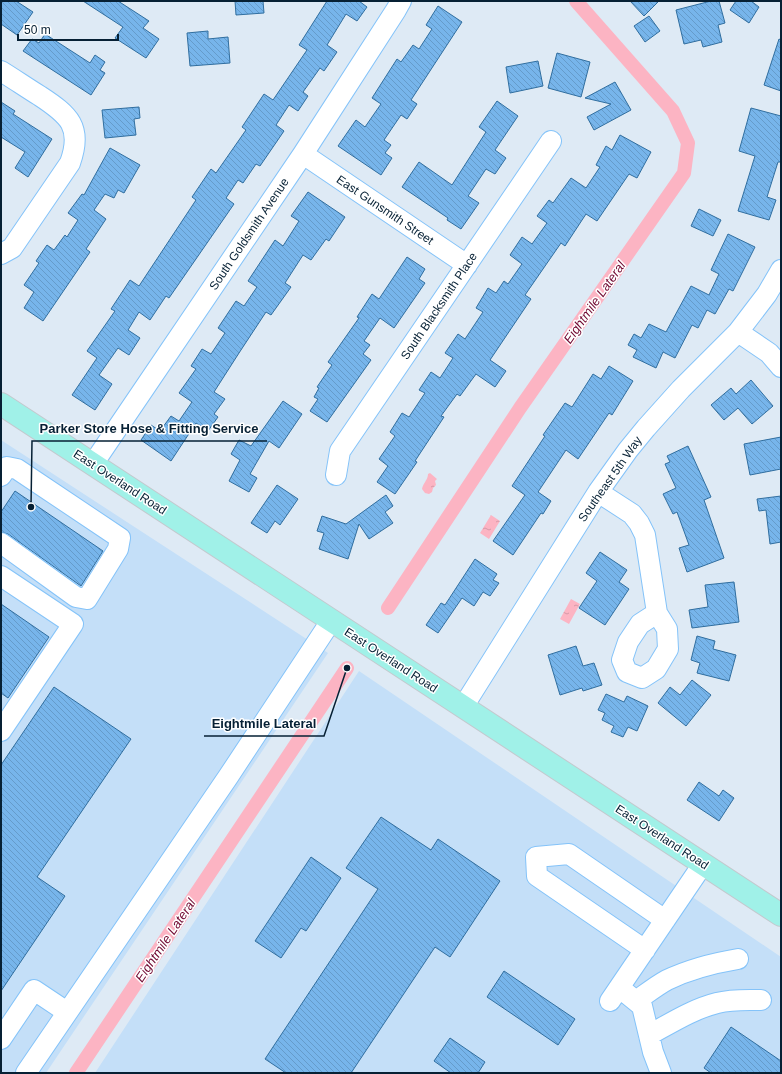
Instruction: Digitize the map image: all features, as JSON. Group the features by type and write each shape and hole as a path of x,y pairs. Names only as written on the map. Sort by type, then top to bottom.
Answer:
{"main road":[{"name":"East Overland Road","path":"1,404 781,915"}],"street":[{"name":"South Goldsmith Avenue","path":"93,464 303,154 401,1"},
{"path":"1,71 57,108 67,117 73,127 75,138 75,151 70,163 12,248 1,254"},
{"name":"South Blacksmith Place","path":"336,475 340,452 551,141"},
{"name":"East Gunsmith Street","path":"303,154 467,265"},
{"name":"Southeast 5th Way","path":"463,707 598,492 628,450 681,389 738,332 767,294 781,270"},
{"path":"738,332 769,353 781,366"},
{"path":"1,476 7,467 17,468 120,538 118,549 87,599 76,597 1,543"},
{"path":"598,492 632,514 645,535 657,613"},
{"path":"1,576 73,624 1,731"},
{"path":"26,1073 224,783 332,621"},
{"path":"645,950 537,876 536,857 568,854 665,920"},
{"path":"661,1073 653,1052 642,1006 636,1001 615,994 703,864"},
{"path":"636,1001 666,981 683,973 713,963 738,958"},
{"path":"1,1039 34,990 67,1012"},
{"path":"649,1034 692,1012 718,1003 740,1000 761,1000"}],"shaded area":[{"path":"1,440 328,653 46,1073 1,1073"},
{"path":"359,671 781,957 781,1073 95,1073"}],"water":[{"path":"430,473 437,479 435,481 436,485 429,494 425,493 422,489 428,474"},
{"path":"491,515 500,521 489,539 480,533"},
{"path":"571,599 580,604 569,624 560,619"}],"building":[{"path":"1,1 16,1 33,12 17,35 1,24"},
{"path":"83,1 118,1 149,21 143,28 159,39 146,58 115,38 123,27"},
{"path":"235,1 263,1 264,13 236,15"},
{"path":"327,1 359,1 367,7 357,21 346,14 327,45 337,52 324,71 320,68 303,92 308,96 298,111 289,105 276,125 284,131 260,166 256,164 243,183 238,180 226,198 234,204 169,298 166,296 150,320 139,312 128,330 140,338 129,355 118,348 99,375 112,384 95,410 72,395 97,358 87,351 115,311 111,309 130,280 139,286 196,200 192,197 211,169 216,173 246,130 242,127 264,94 273,100 307,50 299,45"},
{"path":"630,1 659,1 644,16"},
{"path":"711,1 719,1 725,23 718,25 722,42 703,47 701,40 684,44 676,10"},
{"path":"736,1 751,1 759,7 749,23 730,10"},
{"path":"438,6 462,22 411,100 417,104 407,119 401,115 384,140 391,145 385,153 392,158 381,175 338,146 356,120 365,127 381,104 372,98 397,59 401,62 413,45 419,49 432,29 426,25"},
{"path":"649,16 660,31 645,42 634,26"},
{"path":"208,31 208,39 228,37 230,63 190,66 187,33"},
{"path":"45,34 90,63 95,55 105,62 100,70 105,73 91,95 23,51 32,39 39,43"},
{"path":"779,39 781,40 781,91 764,85"},
{"path":"557,53 590,62 581,97 548,88"},
{"path":"538,61 543,86 510,93 506,67"},
{"path":"615,82 631,110 594,130 587,117 611,104 585,98"},
{"path":"497,101 518,116 495,150 506,158 495,174 486,169 468,196 479,203 461,229 447,220 448,218 402,187 419,162 452,185 486,132 479,127"},
{"path":"1,102 15,111 13,114 52,139 28,177 15,168 25,152 1,137"},
{"path":"139,107 140,118 134,119 136,135 105,138 102,110"},
{"path":"751,108 781,116 781,162 778,162 767,197 776,200 769,220 738,211 755,156 739,151"},
{"path":"620,135 651,152 637,178 629,174 597,221 586,214 565,246 561,243 525,295 531,299 490,360 506,371 495,387 476,374 460,396 457,394 441,416 444,417 415,461 417,462 395,494 377,482 388,466 379,459 395,436 390,432 402,413 409,417 425,393 419,390 431,372 440,378 453,358 445,353 458,334 465,339 483,312 476,308 488,288 496,293 504,281 508,284 522,264 510,255 522,237 532,244 547,223 537,216 549,200 553,203 571,178 586,188 600,167 596,165 606,146 612,150"},
{"path":"110,148 140,165 124,193 118,190 114,198 105,194 94,210 106,219 86,249 90,252 43,321 24,308 34,292 24,285 39,263 36,261 47,245 54,250 65,235 67,237 78,220 68,213 82,194 84,195"},
{"path":"308,192 345,217 329,241 326,239 311,260 303,255 285,283 291,287 271,315 266,312 214,392 225,399 214,414 218,417 208,431 196,423 171,461 141,440 151,425 160,431 171,416 179,421 192,402 179,393 196,369 191,366 202,349 211,354 225,333 218,328 236,301 244,306 257,287 248,281 275,240 283,246 299,221 291,216"},
{"path":"699,209 721,220 713,236 691,226"},
{"path":"728,234 755,247 733,291 729,289 715,314 707,310 698,328 692,325 675,358 663,352 656,368 633,357 637,350 628,345 634,334 641,338 649,324 666,332 691,286 709,295 719,274 711,270"},
{"path":"407,257 425,269 419,279 425,283 394,328 380,318 364,341 370,345 363,354 371,360 327,422 310,411 318,399 314,397 319,388 317,387 332,365 328,362 359,318 357,317 372,294 379,299"},
{"path":"609,366 633,381 612,415 609,413 578,459 566,450 538,492 551,501 543,514 541,513 513,555 493,541 525,495 512,486 545,436 543,435 565,403 572,407 593,374 601,379"},
{"path":"751,380 773,406 752,424 738,408 724,420 711,405 731,388 736,394"},
{"path":"283,401 302,414 279,448 269,441 250,474 257,478 249,492 229,481 240,460 231,454 239,440 251,446"},
{"path":"781,437 781,469 750,475 744,444"},
{"path":"688,446 711,497 704,500 724,558 687,572 679,548 689,545 677,512 673,514 663,494 676,488 665,464 670,462 667,456"},
{"path":"277,485 298,499 280,525 275,521 267,533 251,523"},
{"path":"15,491 103,551 81,586 8,534 1,532 1,512"},
{"path":"386,495 393,506 385,512 393,523 369,539 359,524 348,559 319,549 324,533 317,531 322,516 346,524"},
{"path":"781,496 781,542 770,544 766,510 759,511 757,499"},
{"path":"600,552 627,570 619,582 629,589 605,625 579,608 597,581 586,573"},
{"path":"475,559 497,574 493,580 499,583 490,596 483,592 474,606 462,598 438,633 426,625 441,603 445,605"},
{"path":"734,582 739,622 692,628 689,610 708,607 705,585"},
{"path":"1,604 49,637 8,698 1,693"},
{"path":"697,636 715,641 713,649 736,655 729,681 697,673 700,663 691,660"},
{"path":"576,646 583,666 594,663 602,685 583,691 582,688 560,695 548,655"},
{"path":"692,680 711,695 686,726 658,703 670,687 680,695"},
{"path":"54,687 131,739 37,877 65,896 1,991 1,765"},
{"path":"606,694 624,702 627,696 648,706 637,731 628,727 623,737 611,732 614,726 602,720 605,713 598,710"},
{"path":"699,782 719,796 723,790 734,798 719,821 687,800"},
{"path":"381,817 431,850 438,839 500,881 450,957 435,947 351,1073 286,1073 265,1059 378,889 346,868"},
{"path":"311,857 341,878 306,931 301,928 281,958 255,941"},
{"path":"504,971 575,1019 558,1045 487,997"},
{"path":"731,1027 781,1061 781,1073 711,1073 704,1068"},
{"path":"450,1038 485,1062 478,1073 451,1073 434,1061"}],"waterway":[{"name":"Eightmile Lateral","path":"388,608 520,408 684,173 688,143 673,111 576,1"},
{"name":"Eightmile Lateral","path":"76,1073 347,668"}],"place":[{"name":"Parker Store Hose & Fitting Service","path":"31,507"},
{"name":"Eightmile Lateral","path":"347,668"}]}
